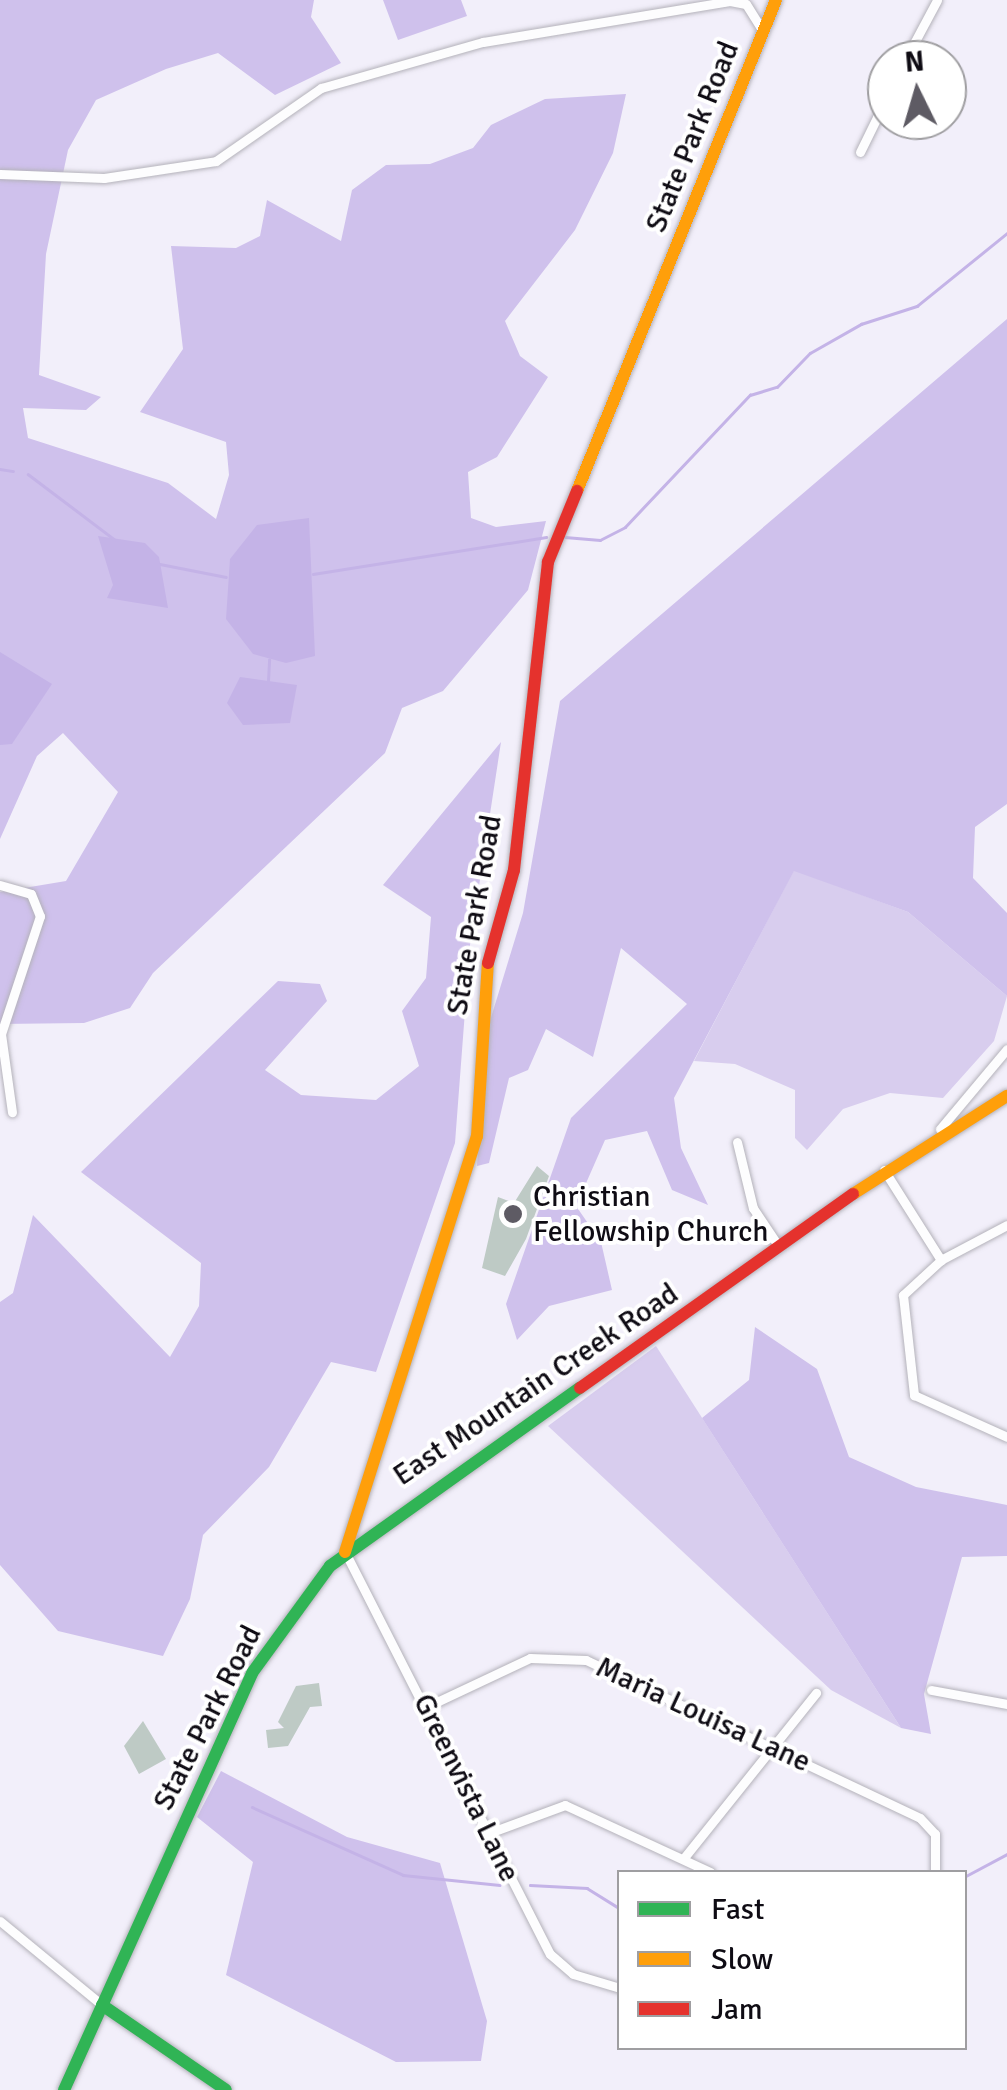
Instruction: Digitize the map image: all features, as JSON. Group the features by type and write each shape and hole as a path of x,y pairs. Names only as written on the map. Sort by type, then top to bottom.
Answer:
{"street":[{"name":"State Park Road","path":"64,2090 252,1673 345,1552 477,1136 482,984 514,870 548,562 776,0"},
{"path":"916,40 937,0"},
{"path":"0,174 92,178 204,164 344,78 520,35 730,1 746,4 763,31"},
{"path":"860,152 867,137"},
{"path":"0,885 31,894 40,916 1,1034 12,1112"},
{"path":"935,1135 1007,1050"},
{"name":"East Mountain Creek Road","path":"345,1552 884,1170 935,1135 1007,1096"},
{"path":"738,1142 752,1208 780,1246"},
{"path":"884,1170 941,1260"},
{"path":"1007,1225 941,1260 903,1295 911,1391 1007,1437"},
{"name":"Greenvista Lane","path":"345,1552 555,1960 617,1987"},
{"name":"Maria Louisa Lane","path":"426,1707 520,1661 560,1656 772,1745 925,1821 937,1845 934,1870"},
{"path":"931,1690 1007,1704"},
{"path":"683,1860 816,1693"},
{"path":"488,1833 565,1806 706,1870"},
{"path":"0,1921 102,2005 226,2090"}],"shaded area":[{"path":"0,0 314,0 311,17 341,63 275,95 218,53 166,69 96,100 68,150 46,254 39,375 101,397 86,410 23,408 28,438 168,483 216,519 229,475 226,442 140,412 183,349 171,246 236,248 260,236 267,200 341,241 352,190 386,165 430,164 473,148 491,125 545,99 626,94 613,153 575,230 505,321 520,356 548,377 497,457 468,472 471,518 496,527 546,521 528,590 443,691 402,708 385,753 153,973 130,1008 84,1023 0,1024 0,892 66,881 118,792 63,733 37,756 0,839"},
{"path":"383,0 461,0 467,16 398,40"},
{"path":"1007,319 1007,804 975,827 973,878 1007,913 1007,996 908,912 794,871 674,1098 681,1148 708,1205 672,1190 647,1131 605,1140 576,1206 601,1242 612,1290 549,1306 517,1340 506,1304 571,1118 687,1004 621,948 593,1057 546,1029 528,1070 509,1078 489,1163 477,1166 486,1034 523,913 560,701"},
{"path":"309,518 315,656 286,663 253,654 226,619 230,559 257,525"},
{"path":"98,536 145,543 159,557 168,608 107,598 113,585"},
{"path":"0,652 52,684 12,744 0,745"},
{"path":"240,677 297,685 290,723 243,725 227,703"},
{"path":"501,742 470,945 455,1143 376,1372 331,1362 269,1467 203,1535 190,1599 163,1656 58,1631 0,1565 0,1302 13,1293 33,1215 170,1357 199,1306 201,1263 81,1172 278,981 320,984 327,1001 265,1070 301,1095 376,1100 419,1066 402,1011 426,978 431,917 383,885"},
{"path":"794,870 908,912 1007,996 994,1041 943,1098 890,1093 843,1109 807,1150 795,1138 795,1090 735,1064 694,1061"},
{"path":"755,1327 817,1369 849,1457 916,1487 1007,1505 1007,1556 962,1557 924,1694 931,1734 901,1728 702,1418 749,1380"},
{"path":"656,1346 901,1728 831,1690 548,1426"},
{"path":"221,1771 347,1837 440,1863 487,2021 481,2061 396,2062 226,1975 253,1862 197,1817"}],"building":[{"name":"Christian Fellowship Church","path":"537,1166 549,1176 526,1239 505,1276 482,1268 498,1197 514,1203"},
{"path":"319,1683 322,1706 310,1707 288,1746 268,1748 266,1730 284,1728 278,1722 296,1686"},
{"path":"143,1721 166,1759 139,1774 124,1746"}],"waterway":[{"path":"565,537 600,540 625,527 750,395 777,387 810,353 861,324 917,306 1007,233"},
{"path":"0,469 13,471"},
{"path":"28,474 114,539"},
{"path":"313,574 546,537"},
{"path":"160,564 226,577"},
{"path":"268,681 269,660"},
{"path":"252,1807 403,1875 499,1885"},
{"path":"967,1875 1007,1854"},
{"path":"530,1885 587,1888 617,1907"}],"traffic: fast":[{"path":"64,2090 252,1673 330,1566 580,1388"},
{"path":"102,2005 226,2090"}],"traffic: slow":[{"path":"577,491 776,0"},
{"path":"345,1552 477,1136 488,963"},
{"path":"853,1194 1007,1096"}],"traffic: jam":[{"path":"488,963 514,870 548,562 577,491"},
{"path":"580,1388 853,1194"}],"place":[{"name":"Christian Fellowship Church","path":"513,1214"}]}
